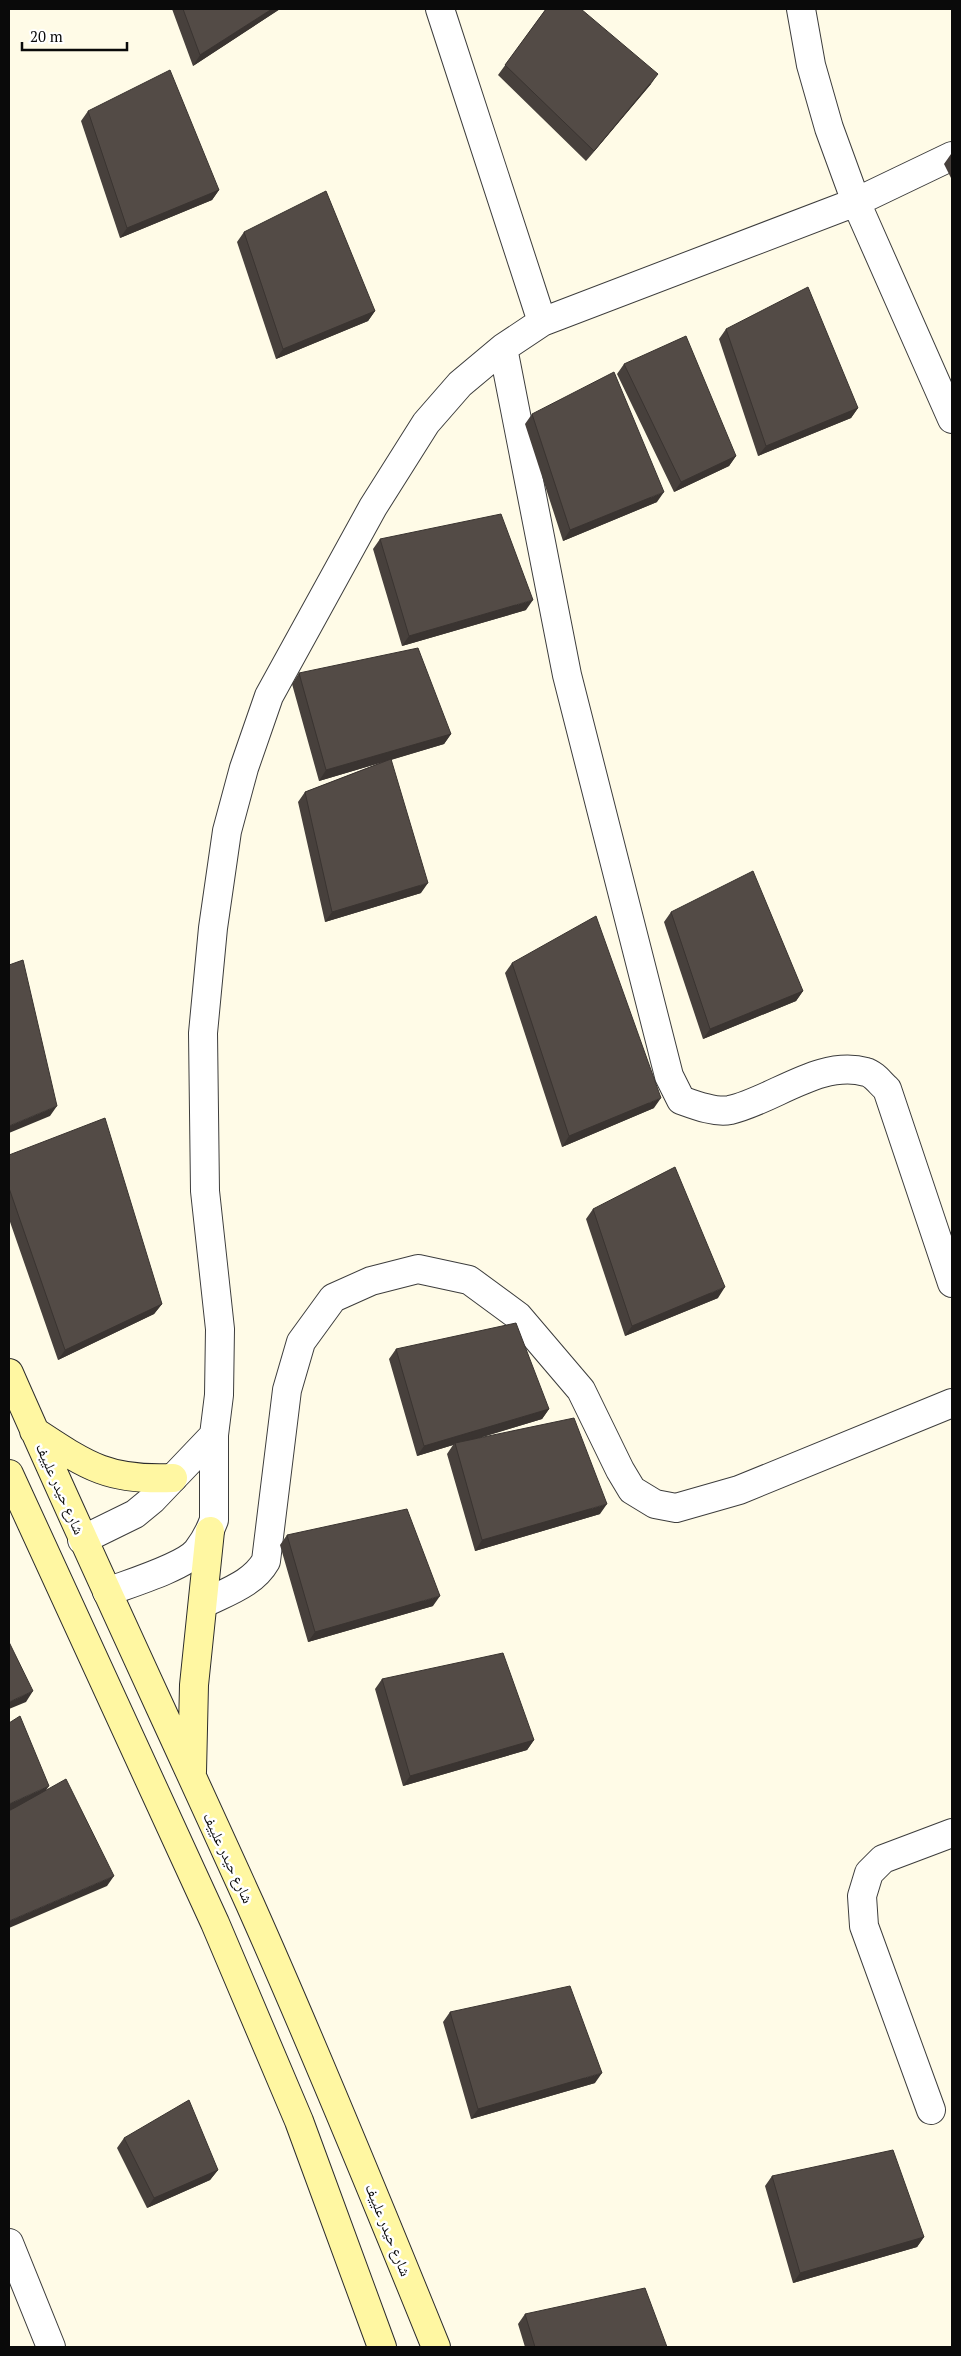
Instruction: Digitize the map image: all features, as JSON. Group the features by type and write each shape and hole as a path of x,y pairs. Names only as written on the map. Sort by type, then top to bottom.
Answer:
{"main road":[{"name":"شارع حيدر علييف","path":"9,1373 82,1540 192,1779 338,2106 436,2347"},
{"path":"34,1431 73,1457 110,1475 148,1480 173,1478"},
{"path":"9,1474 219,1932 299,2121 382,2347"},
{"path":"192,1779 194,1685 210,1531"}],"street":[{"path":"440,9 542,322"},
{"path":"801,9 813,74 829,128 856,202 952,419"},
{"path":"107,1592 186,1559 196,1553 210,1531 215,1507 214,1435 219,1395 220,1328 205,1191 203,1033 213,928 227,831 244,768 269,696 373,507 426,423 460,384 503,348 542,322 856,202 952,156"},
{"path":"503,348 567,675 669,1076 681,1100 702,1107 729,1110 815,1077 845,1069 868,1073 888,1089 952,1283"},
{"path":"203,1604 252,1579 259,1573 266,1561 287,1390 301,1342 333,1298 371,1281 418,1269 469,1280 518,1316 581,1390 620,1470 632,1490 655,1504 676,1508 739,1490 952,1403"},
{"path":"82,1540 135,1514 214,1435"},
{"path":"931,2110 864,1926 862,1896 869,1873 883,1859 952,1833"},
{"path":"9,2244 51,2347"}],"building":[{"path":"183,9 272,9 200,55"},
{"path":"546,9 581,9 658,74 594,151 505,65"},
{"path":"170,70 219,190 127,228 88,111"},
{"path":"326,191 375,311 283,349 244,232"},
{"path":"808,287 858,408 766,446 726,329"},
{"path":"686,336 736,456 681,482 624,364"},
{"path":"614,372 664,492 570,530 532,414"},
{"path":"501,514 533,600 409,636 380,539"},
{"path":"418,648 451,734 326,770 299,673"},
{"path":"391,759 428,883 332,912 305,792"},
{"path":"753,871 803,991 710,1029 671,912"},
{"path":"596,916 661,1098 569,1136 512,963"},
{"path":"23,960 57,1106 9,1126 9,965"},
{"path":"105,1118 162,1304 65,1350 9,1188 9,1155"},
{"path":"675,1167 725,1287 632,1326 593,1209"},
{"path":"516,1323 549,1409 424,1446 396,1349"},
{"path":"574,1418 607,1504 482,1540 455,1443"},
{"path":"407,1509 440,1596 315,1632 287,1535"},
{"path":"9,1642 33,1691 9,1702"},
{"path":"503,1653 534,1740 410,1776 382,1679"},
{"path":"20,1716 49,1786 9,1804 9,1723"},
{"path":"66,1779 114,1876 9,1921 9,1811"},
{"path":"570,1986 602,2073 478,2109 450,2012"},
{"path":"189,2100 218,2170 154,2198 124,2138"},
{"path":"893,2150 924,2237 800,2273 772,2176"},
{"path":"645,2288 667,2347 535,2347 525,2314"}]}
